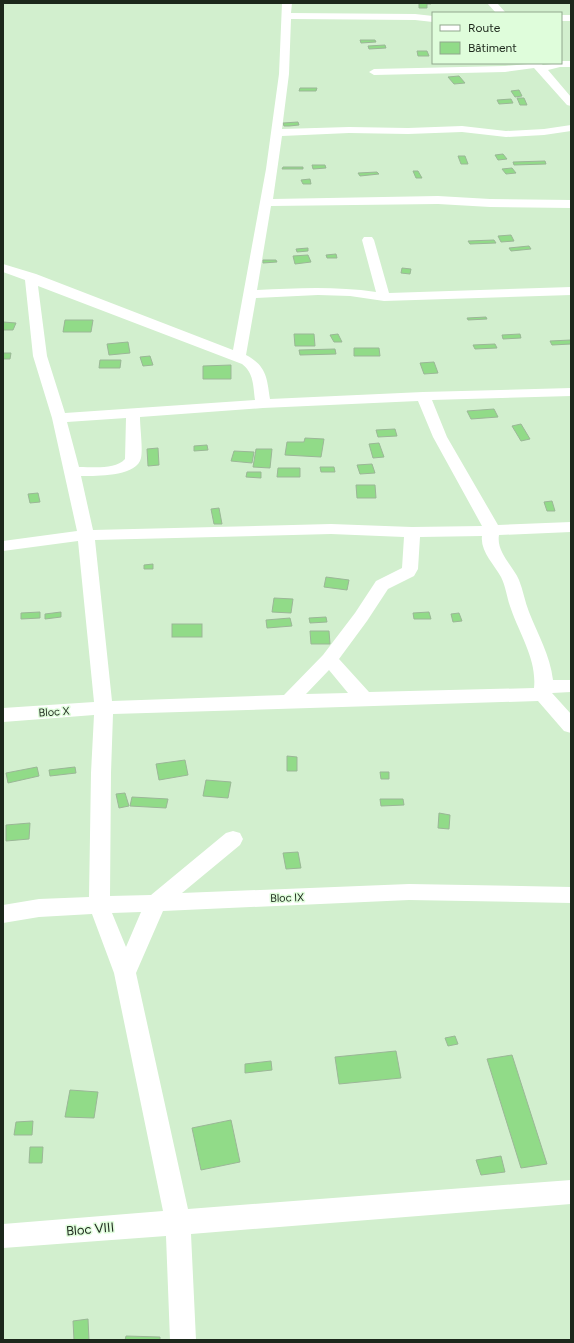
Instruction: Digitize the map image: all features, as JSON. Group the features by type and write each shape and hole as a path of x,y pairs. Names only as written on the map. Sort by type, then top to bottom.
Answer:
{"street":[{"path":"239,357 264,203 272,169 284,74 287,3"},
{"path":"492,3 500,12"},
{"path":"286,16 415,17 432,19"},
{"path":"374,72 481,66 505,68 571,64"},
{"path":"536,66 571,103"},
{"path":"276,133 349,130 462,130 506,134 544,132 571,128"},
{"path":"264,203 438,200 490,204 571,204"},
{"path":"368,240 384,297"},
{"path":"4,268 31,277 249,362 258,370 263,404"},
{"path":"31,277 40,356 59,418 86,535 104,708 100,780 99,906 125,972 178,1222 184,1340"},
{"path":"249,294 318,291 350,292 384,297 571,291"},
{"path":"59,418 263,404 423,396 571,392"},
{"path":"423,396 440,437 493,531"},
{"path":"72,472 122,469 131,464 133,459 133,413"},
{"path":"3,546 86,535 331,529 412,532 493,531 571,526"},
{"path":"493,531 490,536 491,544 496,557 509,578 519,610 537,650 544,672 544,690 571,726"},
{"path":"289,700 329,659 361,617 382,586 408,572 410,569 412,532"},
{"path":"329,659 364,699"},
{"name":"Bloc X","path":"3,716 104,708 289,700 364,699 544,690 571,686"},
{"path":"125,972 156,903 233,839"},
{"name":"Bloc IX","path":"3,914 39,908 409,892 571,895"},
{"name":"Bloc VIII","path":"3,1236 571,1192"}],"building":[{"path":"419,3 431,4 427,4 427,8 419,8"},
{"path":"360,40 375,40 376,42 361,43"},
{"path":"385,45 386,48 369,49 368,46"},
{"path":"417,51 427,51 429,56 418,56"},
{"path":"459,76 465,83 454,84 448,77"},
{"path":"300,88 317,88 316,91 299,91"},
{"path":"519,90 522,96 515,97 511,91"},
{"path":"517,98 524,98 527,105 520,105"},
{"path":"511,99 513,103 499,104 497,100"},
{"path":"298,122 299,125 289,126 284,126 283,123"},
{"path":"503,154 507,159 498,160 495,155"},
{"path":"458,156 465,156 468,164 461,164"},
{"path":"545,161 546,164 514,165 513,162"},
{"path":"312,165 325,165 326,168 313,169"},
{"path":"283,167 303,167 303,169 282,169"},
{"path":"512,168 516,173 506,174 502,169"},
{"path":"413,171 418,171 422,178 416,178"},
{"path":"377,172 379,174 360,176 358,173"},
{"path":"310,179 311,184 303,184 301,180"},
{"path":"511,235 514,241 501,242 498,236"},
{"path":"494,240 496,243 470,244 468,241"},
{"path":"529,246 531,249 511,251 509,248"},
{"path":"308,248 308,251 297,252 296,249"},
{"path":"336,254 337,258 327,258 326,255"},
{"path":"308,255 311,262 295,264 293,256"},
{"path":"263,260 276,260 277,262 263,263"},
{"path":"402,268 411,269 410,274 401,273"},
{"path":"486,317 487,319 468,320 467,318"},
{"path":"65,320 93,320 91,332 63,332"},
{"path":"3,322 16,323 13,330 3,330"},
{"path":"294,334 314,334 315,346 295,346"},
{"path":"338,334 342,342 334,342 330,335"},
{"path":"520,334 521,338 503,339 502,335"},
{"path":"571,340 571,344 552,345 550,341"},
{"path":"128,342 130,353 109,355 107,344"},
{"path":"495,344 497,348 475,349 473,345"},
{"path":"354,348 379,348 380,356 354,356"},
{"path":"335,349 336,354 300,355 299,350"},
{"path":"3,353 11,353 10,359 3,359"},
{"path":"150,356 153,365 143,366 140,357"},
{"path":"100,360 121,360 120,368 99,368"},
{"path":"434,362 438,373 424,374 420,363"},
{"path":"231,365 231,379 203,379 203,366"},
{"path":"494,409 498,417 471,419 467,411"},
{"path":"521,424 530,439 521,441 512,426"},
{"path":"395,429 397,436 378,437 376,430"},
{"path":"305,438 324,439 321,457 285,455 287,442 304,442"},
{"path":"379,443 384,457 373,458 369,444"},
{"path":"207,445 208,450 194,451 194,446"},
{"path":"158,448 159,465 148,466 147,449"},
{"path":"256,449 272,449 270,468 253,467"},
{"path":"234,451 254,452 252,463 231,461"},
{"path":"372,464 375,473 360,474 357,465"},
{"path":"320,467 334,467 335,472 321,472"},
{"path":"278,468 300,468 300,477 277,477"},
{"path":"247,472 261,472 261,478 246,477"},
{"path":"356,485 375,485 376,498 357,498"},
{"path":"38,493 40,502 30,503 28,494"},
{"path":"552,501 555,511 547,511 544,502"},
{"path":"219,508 222,524 214,524 211,509"},
{"path":"153,564 153,569 144,569 144,565"},
{"path":"326,577 349,580 347,590 324,587"},
{"path":"274,598 293,599 291,613 272,612"},
{"path":"40,612 40,618 21,619 21,613"},
{"path":"61,612 61,617 45,619 45,614"},
{"path":"429,612 431,619 414,619 413,613"},
{"path":"459,613 462,621 453,622 451,614"},
{"path":"326,617 327,622 310,623 309,618"},
{"path":"290,618 292,626 267,628 266,620"},
{"path":"172,624 202,624 202,637 172,637"},
{"path":"310,631 329,631 330,644 311,644"},
{"path":"287,756 297,757 297,771 287,771"},
{"path":"185,760 188,775 159,780 156,764"},
{"path":"37,767 39,776 8,783 6,773"},
{"path":"75,767 76,773 50,776 49,770"},
{"path":"380,772 389,772 389,779 381,779"},
{"path":"206,780 231,782 228,798 203,796"},
{"path":"125,793 129,806 119,808 116,794"},
{"path":"132,797 168,799 166,808 130,806"},
{"path":"380,799 403,799 404,805 381,806"},
{"path":"439,813 450,815 449,829 438,828"},
{"path":"30,823 29,839 6,841 6,825"},
{"path":"298,852 301,868 286,869 283,853"},
{"path":"455,1036 458,1044 448,1046 445,1038"},
{"path":"396,1051 401,1078 339,1084 335,1057"},
{"path":"512,1055 547,1164 521,1168 487,1059"},
{"path":"271,1061 272,1070 245,1073 245,1064"},
{"path":"70,1090 98,1092 94,1118 65,1117"},
{"path":"231,1120 240,1162 201,1170 192,1128"},
{"path":"33,1121 32,1135 14,1135 16,1122"},
{"path":"30,1147 43,1147 42,1163 29,1163"},
{"path":"501,1156 505,1172 481,1175 476,1160"},
{"path":"88,1319 89,1340 74,1340 73,1321"},
{"path":"126,1336 160,1337 160,1340 125,1340"}]}
